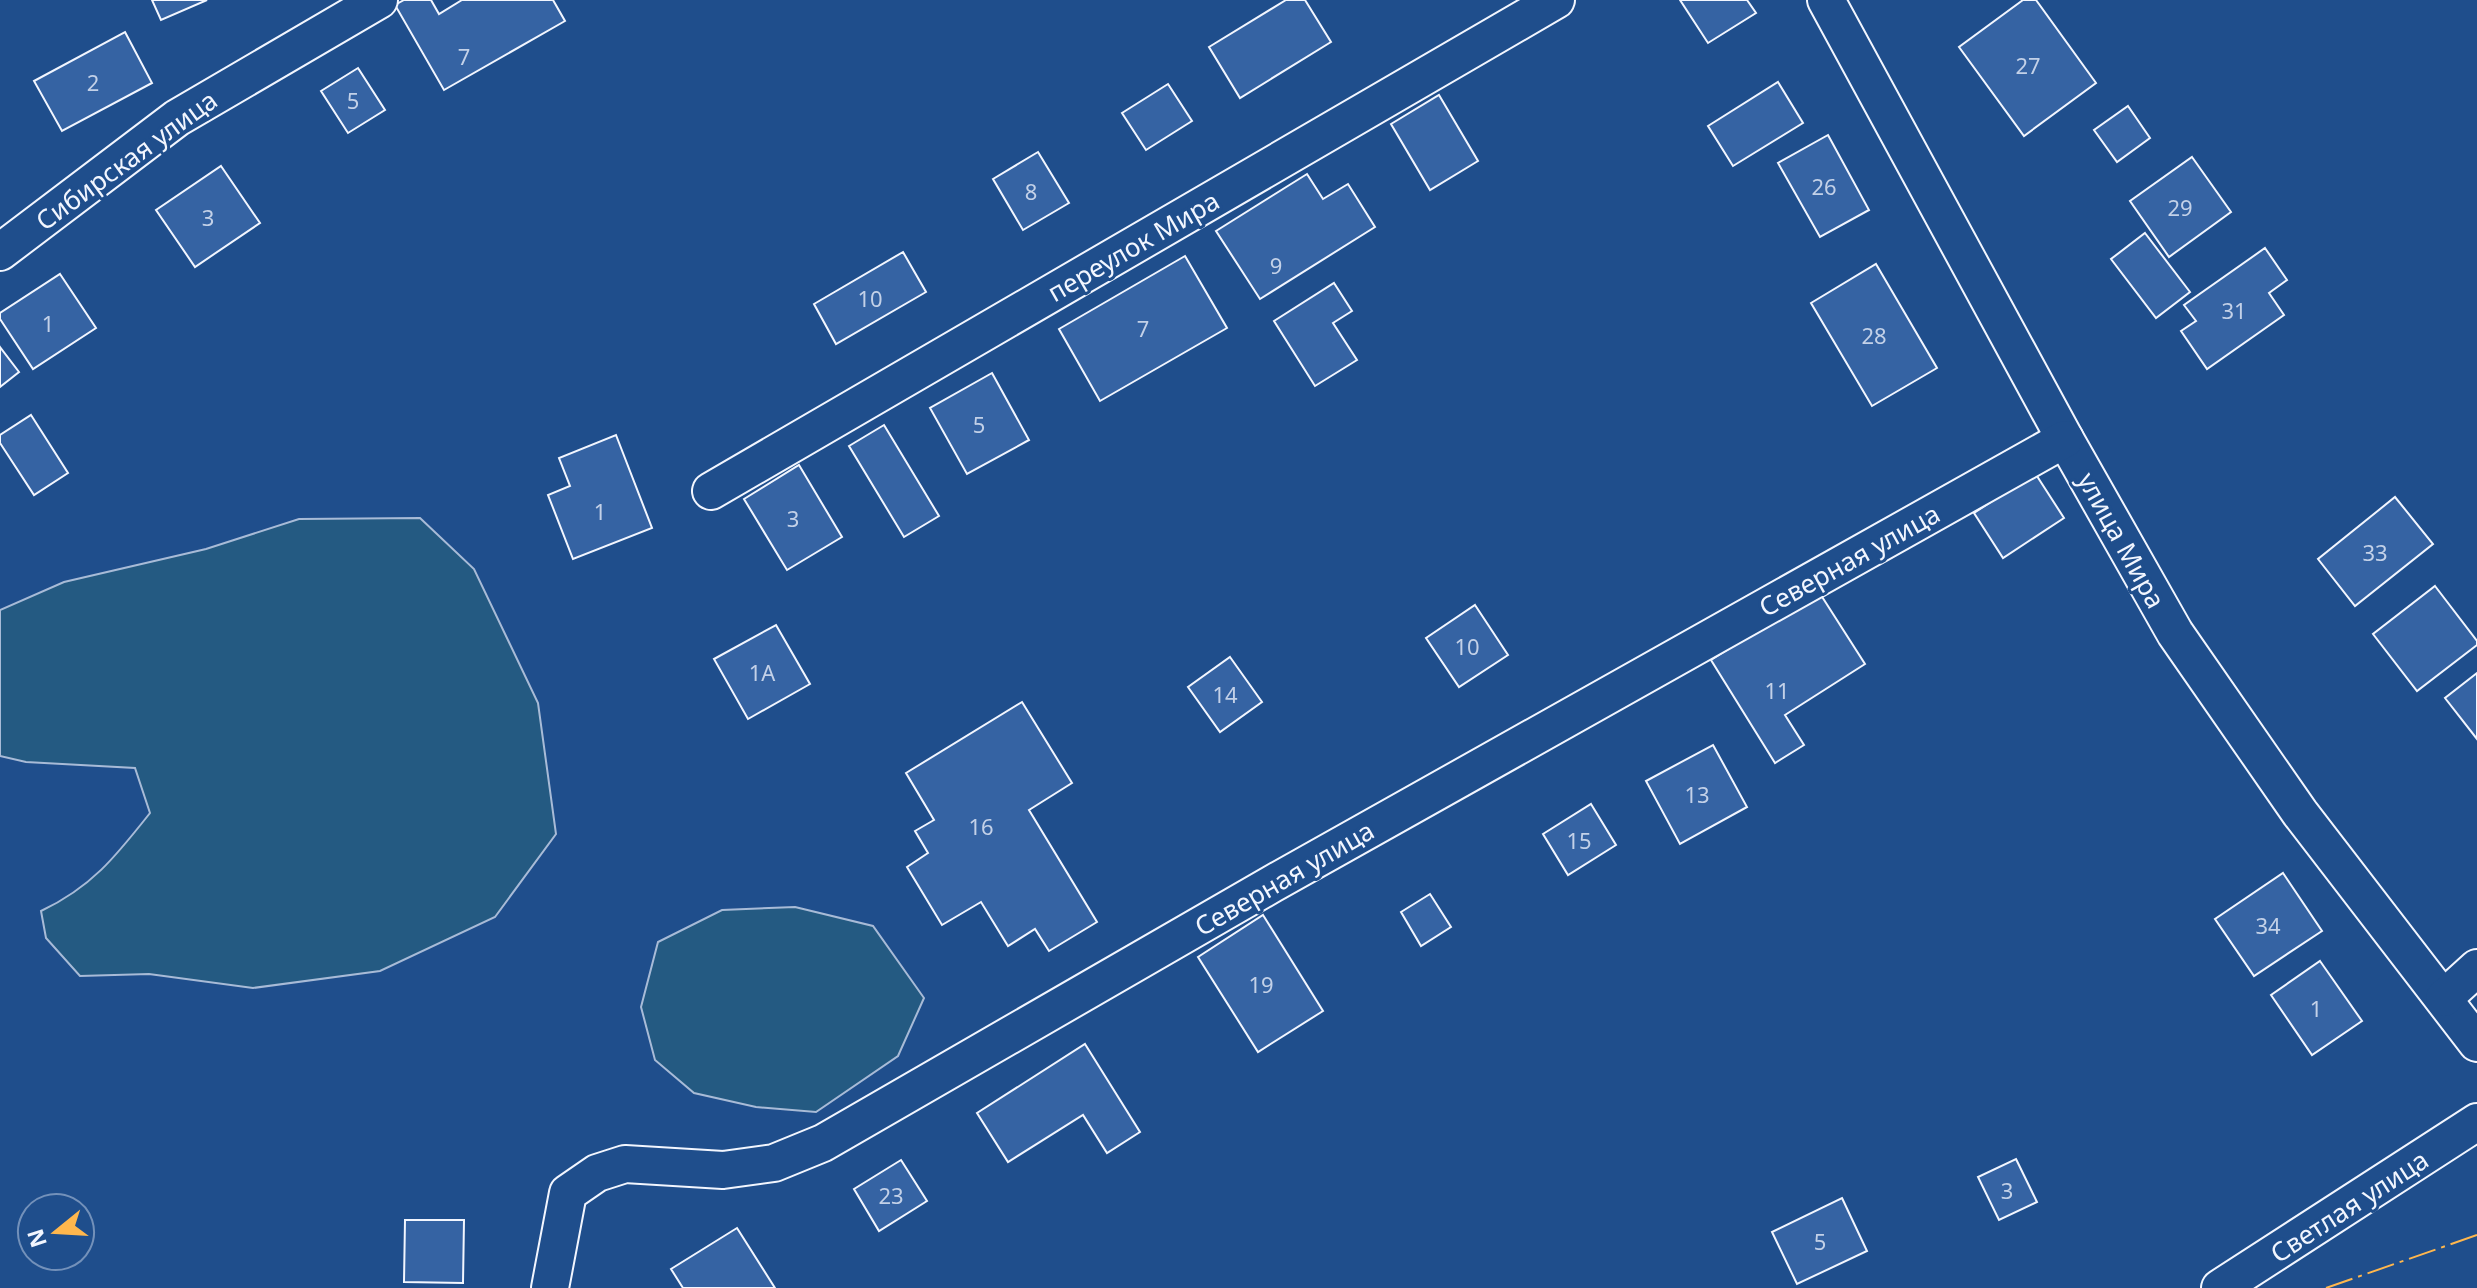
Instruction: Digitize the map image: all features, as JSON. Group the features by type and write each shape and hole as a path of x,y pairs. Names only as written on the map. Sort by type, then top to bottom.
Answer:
{"street":[{"name":"Сибирская улица","path":"0,252 177,118 379,0"},
{"name":"переулок Мира","path":"711,491 1556,0"},
{"name":"улица Мира","path":"1826,0 2065,439 2175,633 2300,813 2477,1043"},
{"name":"Северная улица","path":"550,1288 568,1193 597,1173 625,1164 723,1170 774,1163 823,1143 1272,884 2065,439"},
{"path":"2444,998 2477,968"},
{"name":"Светлая улица","path":"2220,1288 2237,1280 2477,1122"}],"shaded area":[{"path":"420,518 474,569 538,703 556,834 495,917 380,971 253,988 149,974 80,976 46,938 41,911 89,881 114,857 150,813 135,768 26,762 0,756 0,610 64,582 206,549 299,519"},
{"path":"795,907 873,926 924,998 898,1056 816,1112 756,1107 694,1093 655,1060 641,1007 658,942 722,910"}],"building":[{"path":"152,0 207,0 161,20"},
{"path":"404,0 431,0 439,14 462,0 553,0 565,21 444,90 395,5"},
{"path":"1286,0 1305,0 1331,42 1240,98 1209,47"},
{"path":"1680,0 1747,0 1756,13 1708,43"},
{"path":"2023,0 2036,0 2096,83 2024,136 1959,47"},
{"path":"125,32 152,83 62,131 34,81"},
{"path":"358,68 385,110 348,133 321,91"},
{"path":"1778,82 1803,123 1733,166 1708,126"},
{"path":"1168,84 1192,121 1146,150 1122,113"},
{"path":"1439,95 1478,161 1430,190 1391,124"},
{"path":"2128,106 2150,138 2117,162 2094,130"},
{"path":"1828,135 1869,210 1820,237 1778,163"},
{"path":"1038,152 1069,203 1023,230 993,179"},
{"path":"2192,157 2231,212 2169,257 2130,201"},
{"path":"221,166 260,223 195,267 156,210"},
{"path":"1307,174 1323,199 1348,184 1375,227 1260,299 1216,231"},
{"path":"2145,233 2190,292 2156,318 2111,259"},
{"path":"2265,248 2287,280 2269,293 2284,315 2207,369 2181,331 2196,321 2184,305"},
{"path":"903,252 926,292 836,344 814,304"},
{"path":"1185,256 1227,328 1100,401 1059,329"},
{"path":"1876,264 1937,368 1872,406 1811,303"},
{"path":"60,274 96,328 33,369 0,319 0,313"},
{"path":"1334,283 1352,311 1333,323 1357,360 1315,386 1274,321"},
{"path":"0,347 19,372 0,387"},
{"path":"992,373 1029,440 967,474 930,408"},
{"path":"31,415 68,473 34,495 0,443 0,435"},
{"path":"884,425 939,516 904,537 849,446"},
{"path":"616,435 652,528 573,559 548,495 570,486 559,458"},
{"path":"799,465 842,537 787,570 744,499"},
{"path":"2035,473 2064,518 2003,558 1974,513"},
{"path":"2395,497 2433,544 2355,606 2318,559"},
{"path":"2435,586 2477,645 2417,691 2373,634"},
{"path":"1819,592 1865,664 1785,715 1804,745 1775,763 1711,660"},
{"path":"1475,605 1508,655 1459,687 1426,638"},
{"path":"776,625 810,684 748,719 714,659"},
{"path":"1230,657 1262,702 1220,732 1188,687"},
{"path":"2477,673 2477,739 2445,698"},
{"path":"1022,702 1072,783 1029,810 1097,922 1049,951 1035,929 1008,946 981,902 942,925 907,867 928,853 915,831 934,820 906,773"},
{"path":"1713,745 1747,807 1680,844 1646,781"},
{"path":"1591,804 1616,845 1568,875 1543,834"},
{"path":"2283,873 2322,931 2254,976 2215,919"},
{"path":"1430,894 1451,927 1421,946 1401,912"},
{"path":"1263,915 1323,1011 1258,1052 1198,957"},
{"path":"2320,961 2362,1021 2312,1055 2271,995"},
{"path":"1085,1044 1140,1132 1107,1153 1083,1115 1008,1162 977,1113"},
{"path":"2016,1159 2037,1202 1999,1220 1978,1177"},
{"path":"901,1160 927,1201 879,1231 854,1189"},
{"path":"1842,1198 1867,1251 1797,1284 1772,1232"},
{"path":"405,1220 464,1220 463,1283 404,1282"},
{"path":"737,1228 775,1288 683,1288 671,1269"}],"power":[{"path":"2326,1288 2477,1235"}]}
